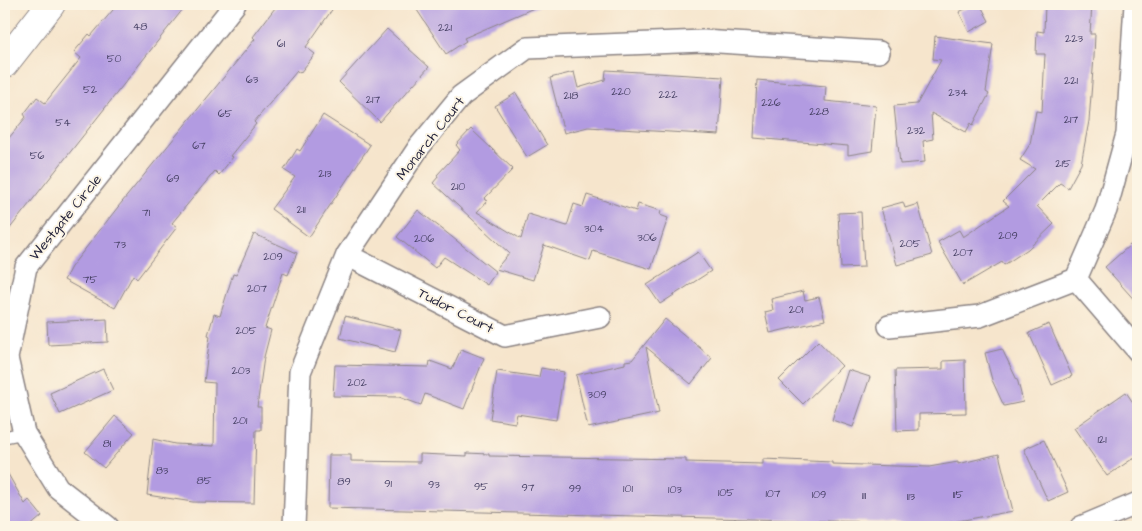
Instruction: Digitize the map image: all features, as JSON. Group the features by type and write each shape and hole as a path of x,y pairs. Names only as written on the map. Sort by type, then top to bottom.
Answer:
{"main road":[{"path":"4,64 51,4"}],"street":[{"name":"Westgate Circle","path":"108,527 58,488 24,433 7,358 26,266 235,4"},
{"path":"889,326 980,316 1076,279 1106,210 1127,134 1135,4"},
{"name":"Monarch Court","path":"294,527 300,372 346,255 419,148 461,96 527,48 703,41 879,52"},
{"name":"Tudor Court","path":"346,255 505,336 600,317"},
{"path":"1076,279 1138,351"},
{"path":"1081,527 1138,503"}],"lane":[{"path":"4,437 24,433"}],"building":[{"path":"118,4 187,4 4,236 4,144 26,117 24,114 37,97 45,103 81,58 74,52 89,34 91,36"},
{"path":"278,4 336,4 306,47 315,54 300,73 297,71 254,122 256,124 230,156 233,157 219,175 215,171 172,223 177,227 137,279 133,275 115,308 64,280 71,267 118,207 255,39 253,37"},
{"path":"413,4 543,4 464,38 466,41 446,54"},
{"path":"975,4 980,4 989,21 969,32 959,12"},
{"path":"1045,4 1092,4 1090,34 1095,34 1094,57 1089,121 1081,164 1068,188 1060,183 1037,206 1054,224 1028,249 1004,265 1002,262 963,285 938,242 959,230 963,237 1009,206 1003,201 1035,169 1020,160 1030,144 1036,111 1042,112 1045,54 1036,54 1037,31 1044,32"},
{"path":"387,29 429,67 380,122 339,82"},
{"path":"935,36 993,44 986,92 989,94 973,125 971,123 966,132 931,113 933,139 923,141 925,162 900,164 894,106 917,104 941,60 933,59"},
{"path":"606,70 723,77 719,135 588,127 564,133 550,78 574,72 578,88 605,80"},
{"path":"757,80 826,86 825,101 876,106 872,151 848,155 848,146 754,138"},
{"path":"516,93 547,145 527,157 495,106"},
{"path":"323,115 370,145 309,237 271,209 295,177 284,170 297,149 300,151"},
{"path":"471,129 513,169 484,199 487,201 477,212 521,239 528,214 567,226 574,204 583,207 587,195 636,211 638,204 661,211 660,215 668,218 651,269 593,251 590,261 544,245 533,280 496,269 509,253 433,183 438,177 437,175 460,150 456,145"},
{"path":"903,202 905,208 918,204 932,255 897,265 881,208"},
{"path":"418,210 496,272 487,285 444,257 435,268 397,237"},
{"path":"861,212 864,267 841,268 838,213"},
{"path":"254,234 297,253 288,275 283,273 265,328 271,330 264,357 257,407 261,407 261,430 256,430 254,503 193,502 147,495 153,439 175,444 214,446 215,383 204,382 210,336 208,335 214,314 220,316 233,274 236,275"},
{"path":"1138,238 1138,304 1105,267"},
{"path":"698,252 711,271 660,304 647,285"},
{"path":"803,291 805,300 819,297 825,320 770,333 765,312 773,310 771,299"},
{"path":"345,316 401,330 395,352 340,338"},
{"path":"107,319 108,342 48,345 47,322"},
{"path":"665,319 712,358 691,384 646,347 659,413 588,428 576,375 625,364 625,361 632,360"},
{"path":"1049,324 1072,376 1052,385 1029,333"},
{"path":"818,341 842,366 803,404 779,380"},
{"path":"461,349 484,358 464,409 425,394 421,405 399,397 333,396 335,365 429,367 430,361 452,369"},
{"path":"1002,349 1018,382 1023,402 1004,406 992,380 985,353"},
{"path":"965,360 966,413 919,414 919,430 897,431 895,370 943,369 943,361"},
{"path":"541,368 564,372 556,420 517,414 515,423 490,419 497,371 539,377"},
{"path":"103,369 113,390 60,414 50,393"},
{"path":"848,370 870,377 853,427 832,420"},
{"path":"1126,392 1138,410 1138,455 1107,476 1074,428"},
{"path":"115,416 134,433 104,468 85,452"},
{"path":"1044,440 1068,492 1048,501 1024,449"},
{"path":"467,453 489,454 489,456 686,459 686,462 763,464 763,459 832,462 832,464 929,467 958,462 958,464 999,454 1013,511 942,524 328,508 329,455 351,455 351,461 420,462 420,454 467,456"},
{"path":"4,467 25,504 29,500 42,516 29,527 4,527"}]}
